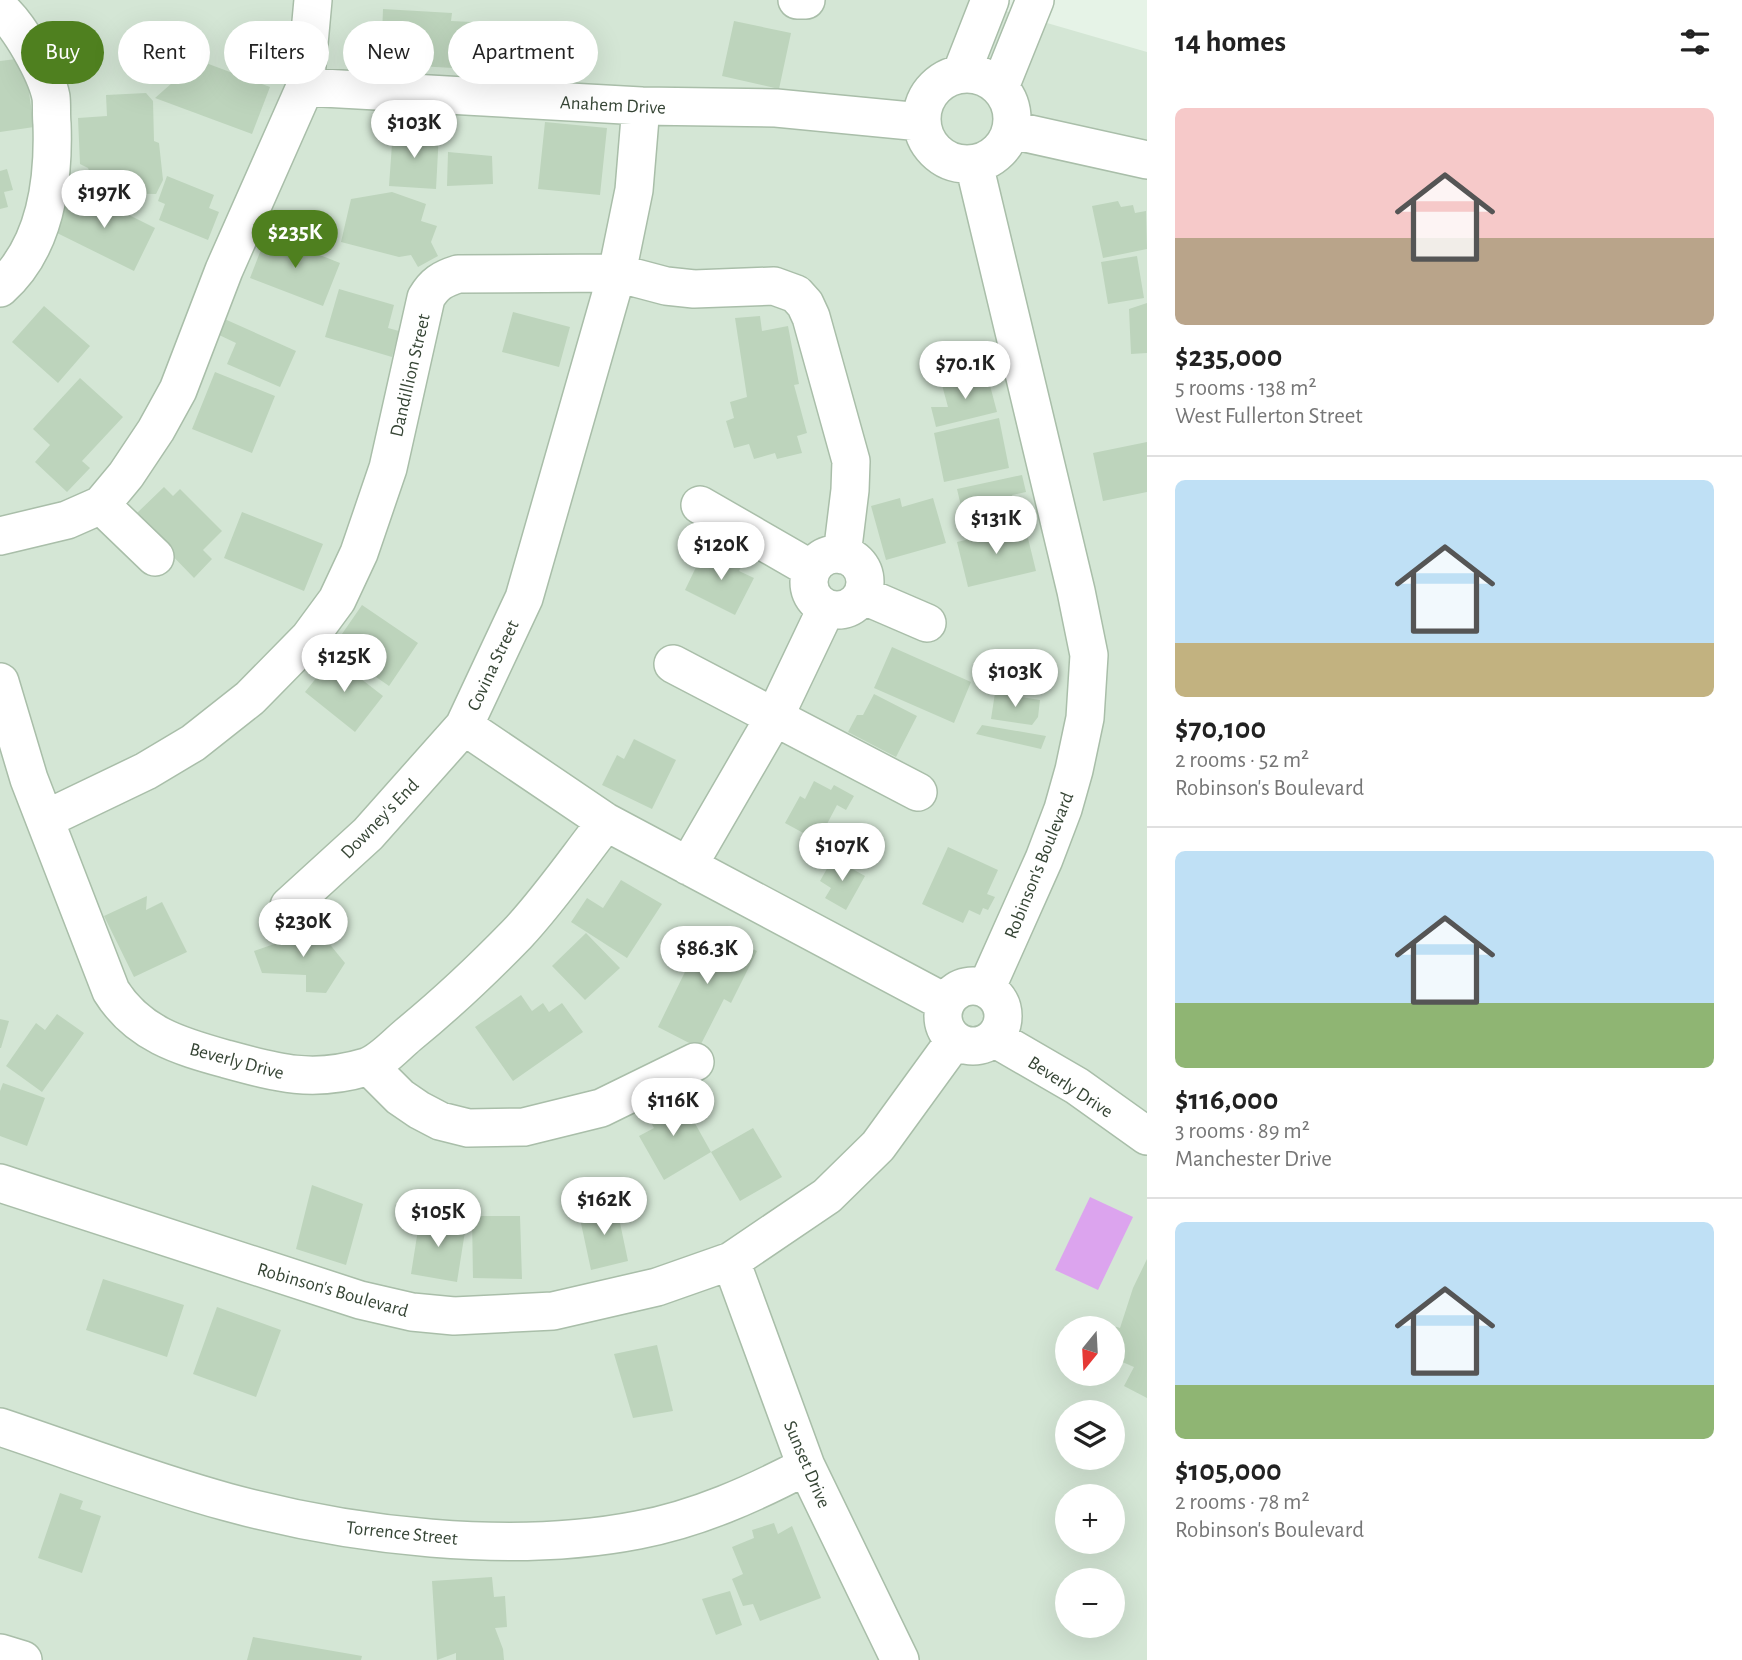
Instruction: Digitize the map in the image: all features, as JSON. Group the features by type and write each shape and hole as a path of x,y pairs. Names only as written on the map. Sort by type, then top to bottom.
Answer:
{"street":[{"path":"0,536 67,520 101,505 126,475 156,430 178,390 234,247 304,87 313,0"},
{"path":"797,0 806,0"},
{"path":"961,74 990,0"},
{"path":"1000,87 1035,0"},
{"path":"0,9 27,41 51,96 52,144 47,194 39,229 25,259 0,288"},
{"path":"961,74 982,76 1000,87 1011,107 1012,130 1002,149 985,161 974,164 953,162 934,151 923,133 921,122 924,103 929,94 943,81 961,74"},
{"name":"Anahem Drive","path":"304,87 641,106 776,108 921,122"},
{"name":"Covina Street","path":"641,106 634,190 617,273 524,598 464,726 607,822 946,1003"},
{"path":"1012,130 1147,160"},
{"name":"Robinson's Boulevard","path":"974,164 1089,655 1085,718 1063,808 1044,859 986,989"},
{"name":"Dandillion Street","path":"46,819 146,771 193,743 250,698 309,638 337,600 359,553 388,468 426,298 433,285 445,278 458,274 617,273 666,286 694,289 774,286 796,294 806,304 811,317 851,461 850,490 827,562"},
{"path":"101,505 155,557"},
{"path":"700,505 827,562 854,560 863,570 865,583 862,595 847,609 826,609 816,603 810,592 808,580 827,562"},
{"path":"862,595 928,623"},
{"path":"688,866 775,716 826,609"},
{"path":"673,664 918,792"},
{"name":"Beverly Drive","path":"0,682 15,782 46,819 111,991 122,1008 138,1024 163,1038 196,1051 280,1073 323,1077 369,1066 435,1013 518,932 607,822"},
{"name":"Downey's End","path":"289,906 368,834 464,726"},
{"path":"977,986 986,989 998,1000 1003,1016 999,1031 994,1038 968,1046 950,1035 943,1019 946,1003 958,990 977,986"},
{"name":"Beverly Drive","path":"994,1038 1077,1086 1147,1136"},
{"name":"Robinson's Boulevard","path":"0,1183 360,1300 412,1312 454,1316 553,1311 657,1287 731,1261 827,1196 878,1146 955,1040"},
{"path":"369,1066 400,1097 419,1110 440,1121 468,1128 524,1126 601,1108 695,1062"},
{"name":"Sunset Drive","path":"731,1261 806,1466 901,1660"},
{"name":"Torrence Street","path":"0,1427 227,1502 335,1525 417,1536 509,1541 571,1540 639,1530 714,1509 760,1490 806,1466"},
{"path":"0,1653 23,1660"}],"shaded area":[{"path":"0,0 968,0 1147,52 1147,1660 0,1660"},
{"path":"1090,1197 1133,1217 1098,1290 1055,1270"}],"building":[{"path":"383,9 452,13 451,21 448,21 448,68 434,67 434,21 383,21"},
{"path":"734,21 791,33 779,89 722,76"},
{"path":"21,58 21,84 28,84 34,127 0,132 0,61"},
{"path":"210,64 224,70 224,84 262,84 270,87 252,134 155,98 171,84 210,84"},
{"path":"146,93 153,101 154,141 159,143 163,180 156,194 98,193 88,168 80,164 78,118 107,116 106,95"},
{"path":"545,122 607,128 600,195 538,189"},
{"path":"393,130 439,133 436,189 389,186"},
{"path":"448,152 492,156 493,184 447,186"},
{"path":"7,169 13,190 4,192 8,207 0,209 0,171"},
{"path":"167,176 214,195 209,208 219,212 208,240 159,220 165,204 158,201"},
{"path":"75,188 155,228 134,271 53,231"},
{"path":"392,192 426,204 421,221 437,226 431,242 438,256 418,267 411,255 399,257 341,242 351,199"},
{"path":"1118,201 1121,207 1133,205 1135,213 1146,211 1147,249 1103,258 1092,206"},
{"path":"267,234 340,263 323,306 250,278"},
{"path":"1137,256 1144,298 1108,304 1101,262"},
{"path":"339,289 394,305 388,328 399,331 392,357 325,337"},
{"path":"1147,303 1147,353 1131,354 1129,309"},
{"path":"44,306 90,346 58,383 12,342"},
{"path":"513,312 570,327 559,367 502,352"},
{"path":"760,316 762,331 788,326 799,384 794,385 807,433 797,436 802,453 777,459 775,453 754,459 749,444 734,448 726,421 734,418 730,402 747,397 735,318"},
{"path":"220,317 296,351 280,387 227,364 236,343 217,334"},
{"path":"215,372 275,396 252,453 192,429"},
{"path":"987,374 997,412 936,427 931,407 948,407 942,385"},
{"path":"80,378 123,417 82,461 90,468 67,492 35,462 50,445 33,429"},
{"path":"999,418 1009,468 944,482 934,433"},
{"path":"1147,442 1147,492 1103,501 1093,453"},
{"path":"1022,475 1026,492 1012,495 1016,512 965,523 957,489"},
{"path":"164,487 173,496 180,489 222,531 203,550 212,559 194,578 164,547 168,543 137,513"},
{"path":"900,498 902,507 933,498 946,543 886,560 871,506"},
{"path":"242,512 323,544 304,591 224,558"},
{"path":"1025,526 1036,571 968,587 957,542"},
{"path":"715,549 743,563 739,571 754,578 735,615 685,590 698,563 706,567"},
{"path":"362,605 418,643 389,686 333,647"},
{"path":"892,647 971,682 954,723 874,688"},
{"path":"333,657 383,696 355,732 305,692"},
{"path":"995,693 1040,700 1038,717 1032,725 991,719"},
{"path":"874,694 917,716 896,757 848,732 857,715 863,715"},
{"path":"982,725 1046,736 1041,749 976,734"},
{"path":"634,739 676,760 652,809 602,785 617,755 624,759"},
{"path":"814,781 831,790 834,785 854,796 846,810 837,805 818,841 785,823 800,796 805,799"},
{"path":"948,847 998,870 987,894 995,897 988,910 983,908 980,915 969,910 963,923 922,904"},
{"path":"833,858 865,876 846,910 825,898 831,888 820,881"},
{"path":"621,880 662,904 627,958 571,922 587,898 603,908"},
{"path":"147,896 146,910 162,902 187,952 134,977 104,916"},
{"path":"310,920 345,963 326,993 306,992 306,975 262,973 254,951 283,941"},
{"path":"707,927 757,951 731,1003 724,999 699,1048 658,1027"},
{"path":"586,933 620,968 585,1000 552,966"},
{"path":"521,995 532,1011 543,1003 549,1012 562,1003 583,1032 513,1081 475,1027"},
{"path":"57,1014 84,1033 42,1092 6,1066 36,1023 45,1030"},
{"path":"0,1019 9,1021 1,1048 0,1048"},
{"path":"3,1083 45,1098 27,1146 0,1136 0,1091"},
{"path":"678,1093 711,1152 664,1180 639,1136 654,1128 646,1113"},
{"path":"753,1128 782,1177 740,1201 711,1152"},
{"path":"312,1185 363,1204 346,1265 296,1249"},
{"path":"616,1204 628,1261 591,1270 579,1214"},
{"path":"472,1216 520,1216 522,1279 473,1278"},
{"path":"420,1217 466,1225 457,1282 411,1274"},
{"path":"1147,1259 1147,1398 1124,1386 1134,1367 1125,1363 1124,1316"},
{"path":"103,1279 184,1305 167,1357 86,1330"},
{"path":"217,1307 281,1330 256,1397 193,1374"},
{"path":"657,1345 673,1411 633,1418 614,1354"},
{"path":"60,1493 83,1501 80,1509 101,1516 82,1573 38,1558"},
{"path":"774,1523 778,1534 792,1526 821,1598 760,1621 753,1604 743,1606 732,1579 743,1574 732,1547 754,1538 752,1530"},
{"path":"492,1577 494,1597 505,1596 507,1627 495,1628 504,1660 456,1660 456,1653 437,1660 432,1581"},
{"path":"730,1591 742,1625 716,1635 702,1599"},
{"path":"253,1637 362,1656 361,1660 247,1660"}]}
